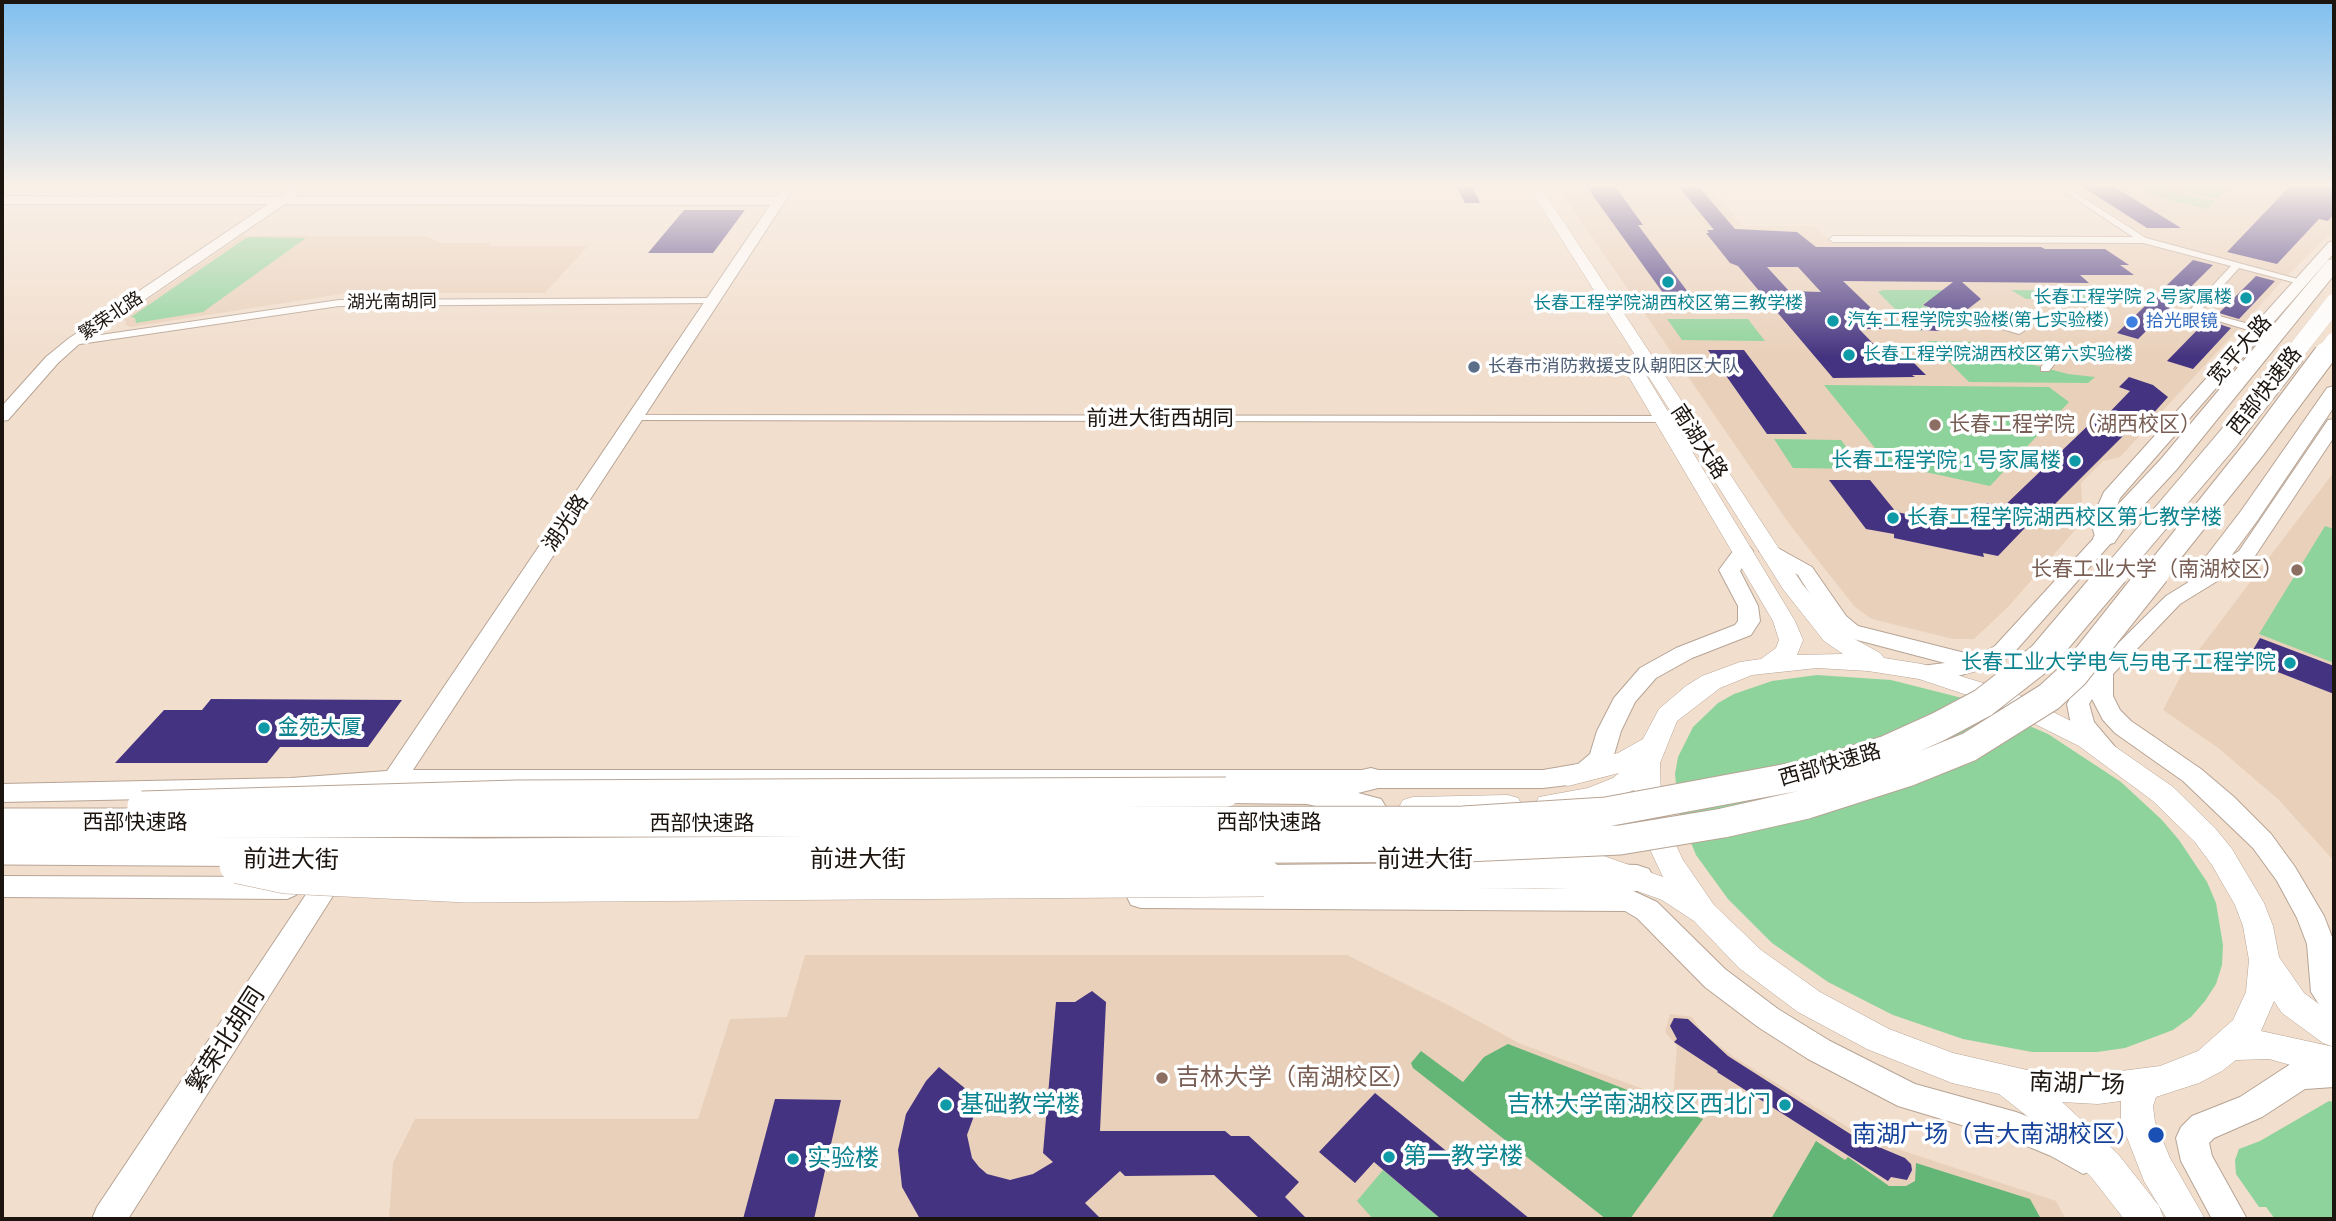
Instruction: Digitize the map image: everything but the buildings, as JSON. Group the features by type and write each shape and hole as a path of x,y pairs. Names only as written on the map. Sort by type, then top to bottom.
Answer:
{"highway":[{"path":"2105,538 2120,516 2169,464 2334,264"},
{"name":"西部快速路","path":"2,823 1463,821 1606,812 1805,775 1887,750 1938,727 1983,703 2042,657 2227,440 2334,303"},
{"name":"西部快速路","path":"2,850 181,853 1543,844 1620,840 1723,823 1807,804 1907,772 1969,747 2049,697 2074,674 2100,642 2254,449 2334,342"},
{"path":"2200,581 2309,431 2334,392"},
{"path":"2,810 516,794 1371,793"},
{"path":"181,853 285,874 467,884 1483,876 1637,878"}],"main road":[{"name":"繁荣北路","path":"2,416 52,360 73,342 219,243"},
{"name":"湖光路","path":"342,861 752,243"},
{"name":"南湖大路","path":"1557,243 1769,593 1791,640 1787,652 1770,664"},
{"name":"南湖大路","path":"1571,243 1769,551 1810,610 1832,636 1857,652 1908,669"},
{"name":"宽平大路","path":"2105,538 2101,521 2111,496 2334,245"},
{"path":"2114,756 2093,738 2083,725 2078,704 2085,689 2173,600 2246,555 2334,424"},
{"path":"1908,669 1954,670 1985,661 2003,651 2105,538"},
{"path":"1555,777 1587,770 1601,758 1609,731 1625,698 1648,673 1684,653 1743,630 1749,621 1748,606 1728,570 1738,561 1743,551"},
{"path":"1769,551 1805,571 1838,621 1861,636 1957,660 1985,661"},
{"name":"南湖广场","path":"1830,660 1908,669 1978,688 2034,711 2114,756 2185,814 2222,857 2249,903 2258,926 2264,960 2262,992 2255,1012 2244,1030 2229,1046 2187,1072 2143,1085 2098,1089 2063,1089 2008,1081 1952,1068 1914,1055 1842,1021 1769,974 1725,936 1704,913 1685,889 1659,844 1647,801 1649,754 1668,715 1695,692 1729,674 1770,664 1830,660"},
{"path":"2102,671 2102,696 2123,727 2192,775 2225,804 2262,841 2286,874 2310,916 2321,944 2326,992 2334,1003"},
{"path":"1555,777 1604,768 1649,754"},
{"name":"前进大街","path":"2,793 291,787 394,779 1126,777 1555,803 1591,797 1622,785 1649,754"},
{"name":"前进大街","path":"2,817 858,810 1221,811 1371,793 1555,777"},
{"name":"前进大街","path":"2,857 342,861 1555,860 1601,866 1637,878 1672,892 1704,913"},
{"name":"繁荣北胡同","path":"109,1219 342,861"},
{"name":"前进大街","path":"2,886 324,889 448,897 1629,900 1647,910 1715,978 1768,1018 1819,1050 1909,1096 2016,1127 2062,1145 2091,1164 2137,1208"},
{"path":"2264,960 2293,1003 2334,1033"},
{"path":"2229,1046 2269,1045 2334,1062"},
{"path":"2230,1219 2197,1161 2192,1138 2203,1127 2251,1107 2300,1075 2334,1073"},
{"path":"2008,1081 2058,1120 2105,1166 2137,1208"},
{"path":"2143,1085 2136,1106 2138,1122 2157,1168 2187,1219"}],"street":[{"path":"2154,243 2300,281"},
{"path":"2237,265 2193,312 2245,326"},
{"name":"湖光南胡同","path":"73,342 339,303 714,301"},
{"path":"1993,323 2019,331"},
{"path":"2045,369 2053,359"},
{"name":"前进大街西胡同","path":"637,418 1684,419"}],"shaded area":[{"path":"231,243 491,243 488,246 588,246 545,293 348,293 131,327 125,325 126,321 118,320"},
{"name":"长春工程学院（湖西校区）","path":"1596,243 2321,243 2120,457 2103,461 2081,483 2083,521 2009,606 1974,639 1953,639 1872,619 1855,607 1790,525"},
{"name":"长春工业大学（南湖校区）","path":"2334,472 2334,861 2278,799 2217,747 2163,710 2185,668"},
{"name":"吉林大学（南湖校区）","path":"805,955 1347,955 1521,1044 1673,1100 1677,1046 1665,1032 1670,1014 1692,1017 1703,1033 1734,1057 1867,1139 2056,1201 2066,1219 389,1219 393,1163 415,1119 698,1119 730,1019 787,1017"}],"green space":[{"path":"239,243 299,243 203,312 136,323 135,318 131,317"},
{"path":"1954,290 1936,304 1927,301 1922,305 1930,308 1912,321 1922,331 1917,331 1878,292"},
{"path":"2011,290 2103,291 2110,295 2105,299 2026,299"},
{"path":"1667,319 1748,319 1765,341 1682,340"},
{"path":"1928,341 1989,342 2023,362 2068,374 2095,377 2088,383 1969,382"},
{"path":"1824,385 2049,387 2069,402 1990,486 1888,464"},
{"path":"1774,439 1841,440 1863,469 1793,468"},
{"path":"2325,526 2334,529 2334,663 2259,634"},
{"path":"1817,675 1891,680 1970,700 2048,734 2121,782 2162,820 2179,840 2207,882 2216,903 2223,945 2222,965 2216,984 2191,1017 2173,1030 2125,1048 2097,1052 2032,1052 1963,1039 1893,1015 1828,982 1772,943 1728,899 1696,855 1679,813 1675,774 1678,757 1693,727 1718,703 1734,694 1772,681"},
{"path":"1508,1044 1703,1119 1630,1219 1606,1219 1413,1068 1411,1063 1421,1051 1463,1082 1484,1057"},
{"path":"2329,1101 2334,1102 2334,1219 2275,1219 2266,1207 2259,1207 2236,1174 2235,1160 2239,1149 2260,1141"},
{"path":"1816,1141 1845,1160 1848,1157 1889,1186 1906,1186 1915,1181 1916,1163 2030,1199 2041,1219 1771,1219"},
{"path":"1383,1170 1441,1219 1373,1219 1357,1201"}],"place":[{"name":"长春工程学院湖西校区第三教学楼","path":"1668,282"},
{"name":"长春工程学院 2 号家属楼","path":"2246,298"},
{"name":"汽车工程学院实验楼(第七实验楼)","path":"1833,321"},
{"name":"拾光眼镜","path":"2132,322"},
{"name":"长春工程学院湖西校区第六实验楼","path":"1849,355"},
{"name":"长春市消防救援支队朝阳区大队","path":"1474,367"},
{"name":"长春工程学院（湖西校区）","path":"1935,425"},
{"name":"长春工程学院 1 号家属楼","path":"2075,461"},
{"name":"长春工程学院湖西校区第七教学楼","path":"1893,518"},
{"name":"长春工业大学（南湖校区）","path":"2297,570"},
{"name":"长春工业大学电气与电子工程学院","path":"2290,663"},
{"name":"金苑大厦","path":"264,728"},
{"name":"吉林大学（南湖校区）","path":"1162,1078"},
{"name":"基础教学楼","path":"946,1105"},
{"name":"吉林大学南湖校区西北门","path":"1785,1105"},
{"name":"南湖广场（吉大南湖校区）","path":"2156,1135"},
{"name":"第一教学楼","path":"1389,1157"},
{"name":"实验楼","path":"793,1159"}]}
